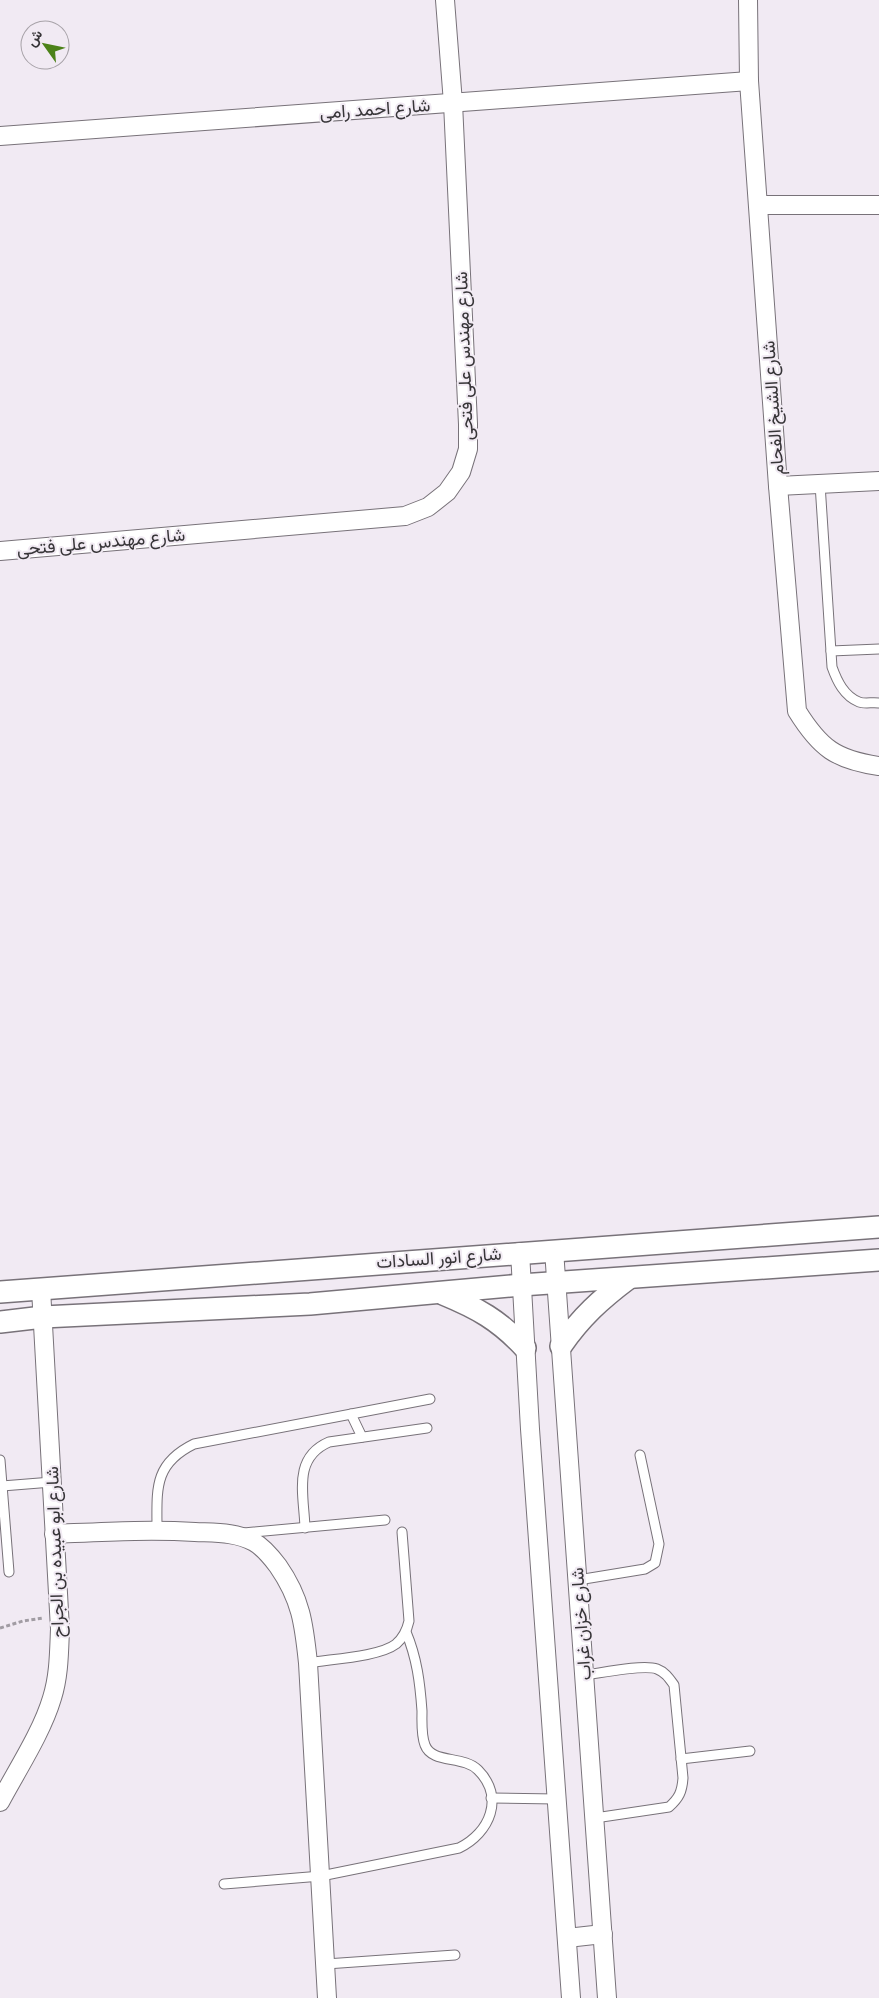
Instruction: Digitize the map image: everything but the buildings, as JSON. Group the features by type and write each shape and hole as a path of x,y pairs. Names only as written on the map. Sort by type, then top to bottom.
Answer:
{"street":[{"name":"شارع مهندس على فتحى","path":"0,551 405,516 428,507 447,492 461,472 468,449 468,441 453,103 444,0"},
{"name":"شارع الشيخ الفحام","path":"748,0 749,81 778,486 797,711 811,734 831,752 855,763 879,766"},
{"name":"شارع احمد رامى","path":"0,136 749,81"},
{"path":"759,204 879,205"},
{"path":"778,486 879,481"},
{"name":"شارع انور السادات","path":"0,1292 879,1226"},
{"name":"شارع خزان غراب","path":"554,1250 558,1283 607,1998"},
{"path":"520,1252 525,1348 571,1998"},
{"name":"شارع انور السادات","path":"0,1322 43,1317 310,1304 521,1285 879,1260"},
{"path":"561,1346 586,1313 601,1298 629,1278"},
{"name":"شارع ابو عبيده بن الجراح","path":"0,1802 23,1761 52,1700 58,1674 59,1616 41,1289"},
{"path":"438,1292 474,1307 493,1318 525,1348"},
{"path":"54,1534 157,1530 234,1534 255,1542 273,1558 289,1581 298,1602 304,1628 308,1663 327,1998"},
{"path":"567,1938 603,1934"}],"lane":[{"path":"820,484 832,667 842,688 860,702 879,702"},
{"path":"831,651 879,650"},
{"path":"157,1530 157,1487 166,1467 181,1451 194,1444 430,1399"},
{"path":"351,1414 362,1437"},
{"path":"305,1528 302,1474 310,1454 318,1446 329,1442 427,1428"},
{"path":"578,1580 645,1569 655,1563 659,1544 640,1455"},
{"path":"0,1460 10,1572"},
{"path":"2,1486 52,1482"},
{"path":"234,1534 385,1520"},
{"path":"308,1663 379,1652 396,1644 406,1632 409,1621 402,1532"},
{"path":"224,1884 321,1876 459,1848 471,1843 480,1834 487,1823 491,1811 491,1798 484,1777 472,1765 464,1761 434,1756 426,1748 423,1737 420,1682 416,1658 406,1632"},
{"path":"585,1675 644,1668 656,1668 667,1675 674,1685 681,1759 682,1790 677,1800 669,1807 594,1818"},
{"path":"681,1759 750,1751"},
{"path":"491,1798 556,1799"},
{"path":"326,1964 455,1955"}],"path":[{"path":"0,1628 23,1621 59,1616"}]}
